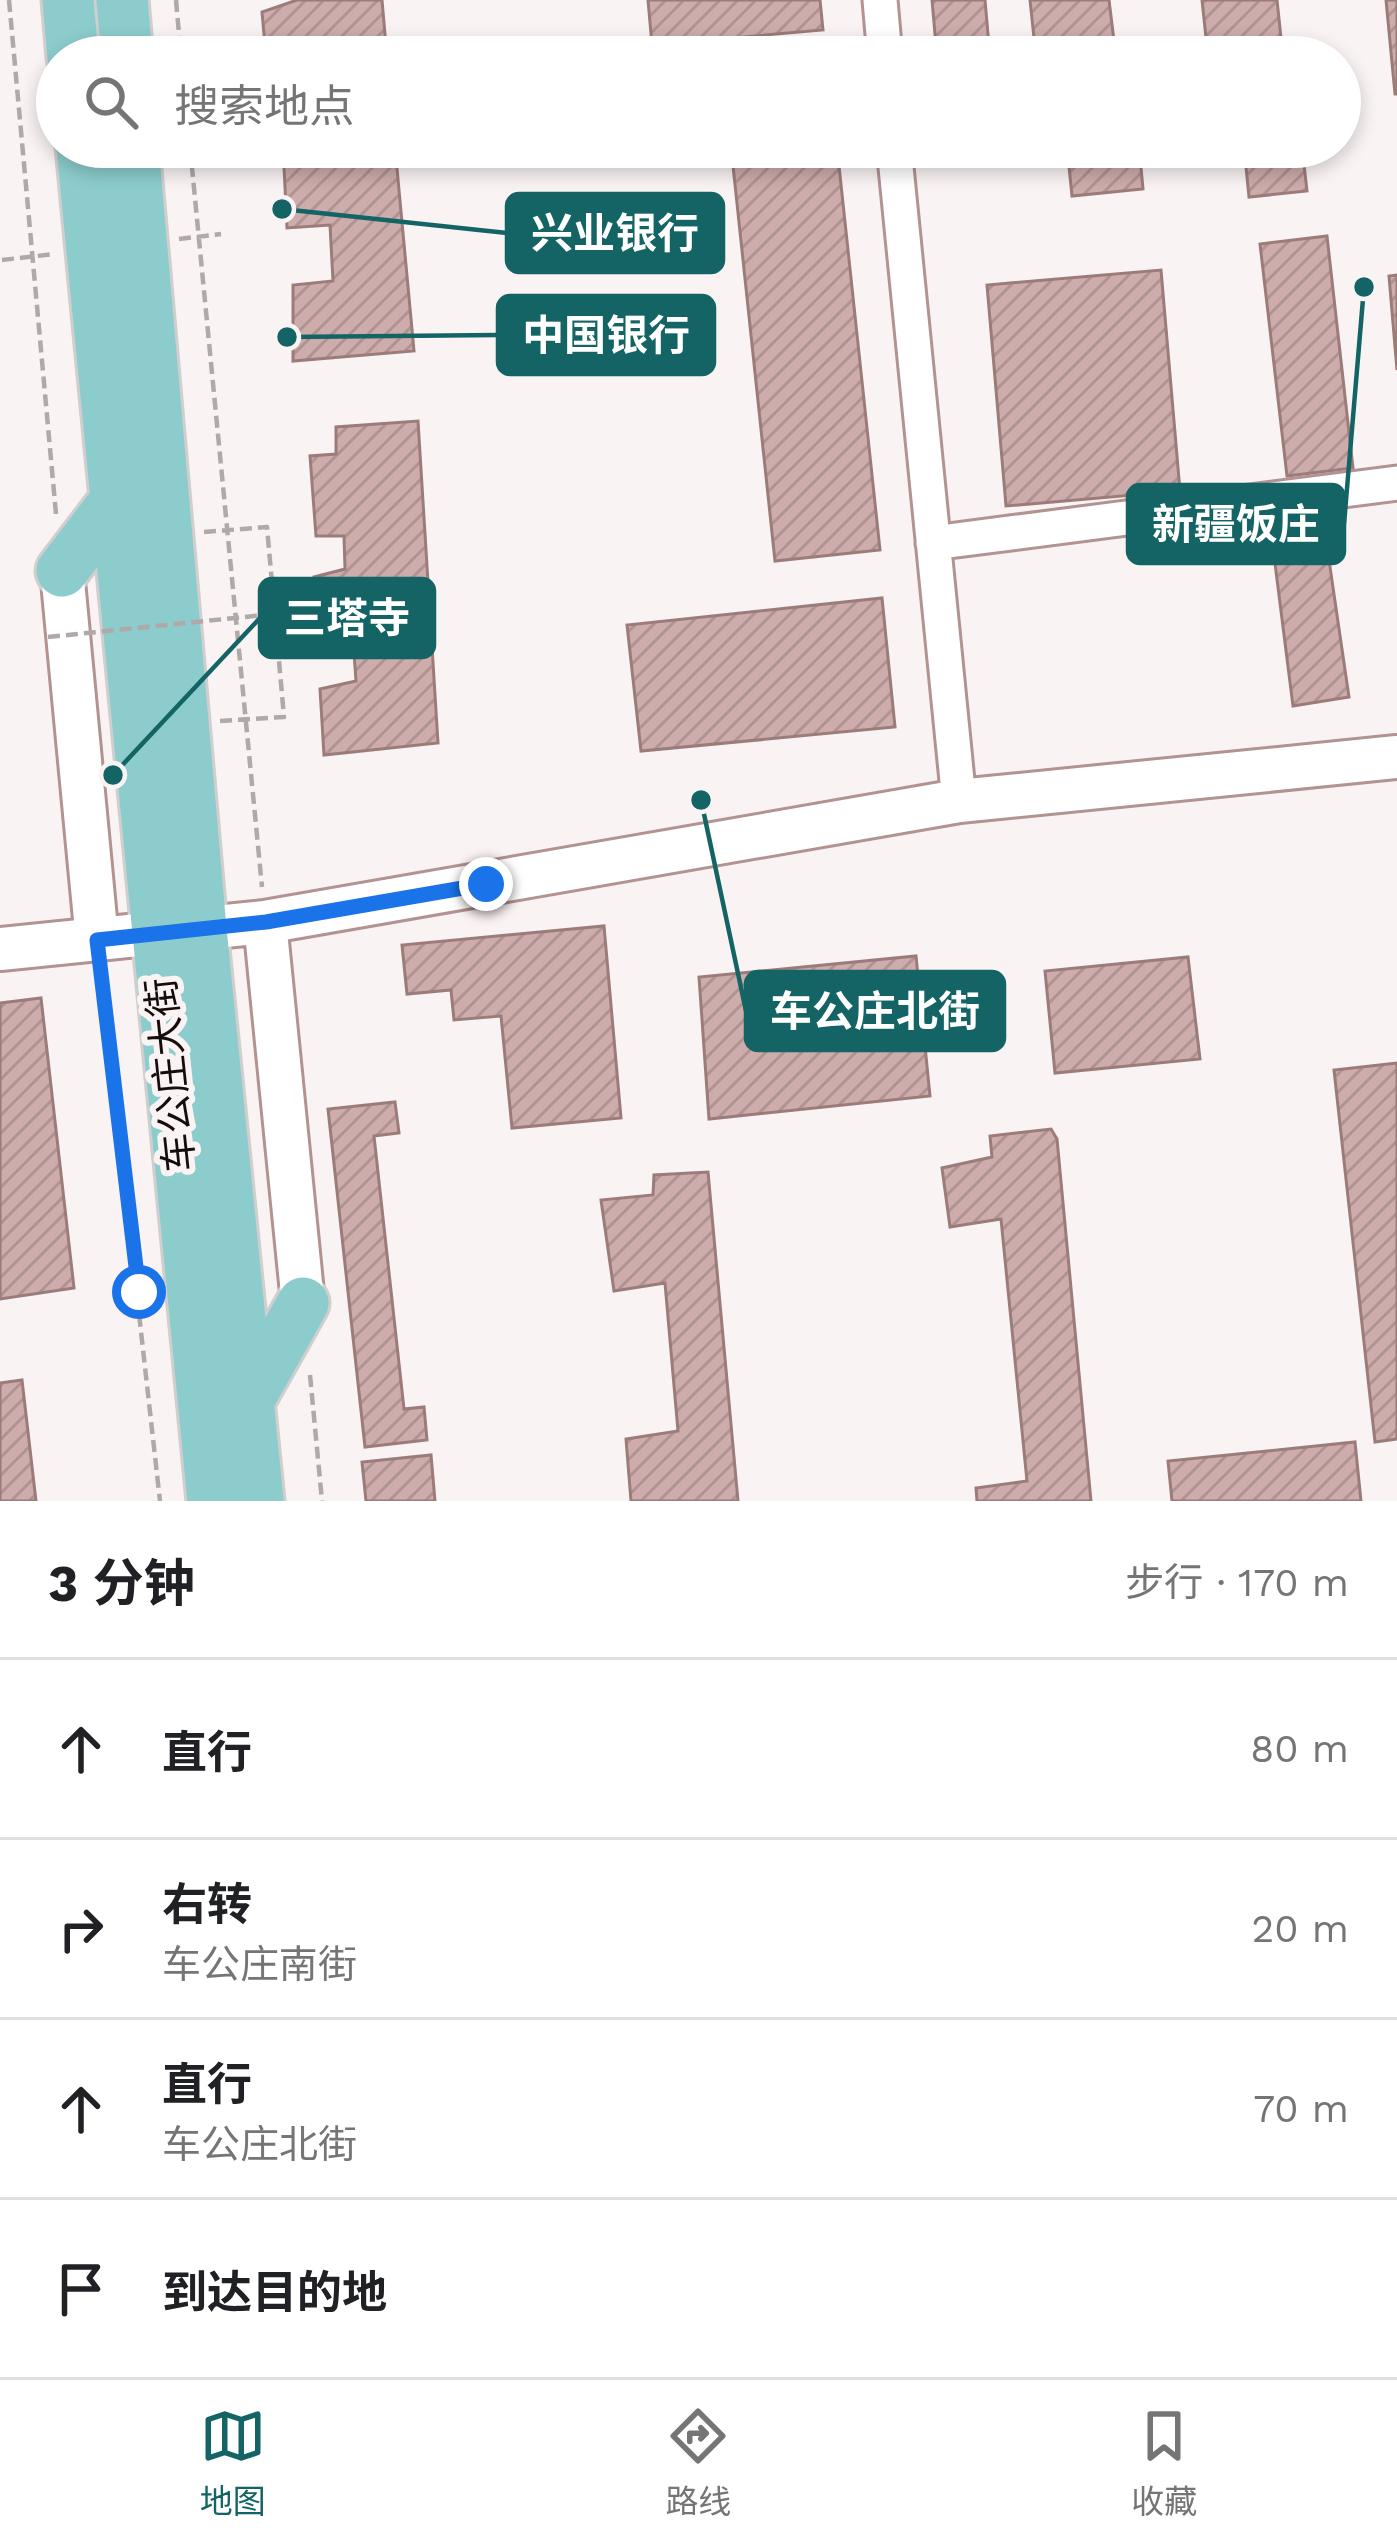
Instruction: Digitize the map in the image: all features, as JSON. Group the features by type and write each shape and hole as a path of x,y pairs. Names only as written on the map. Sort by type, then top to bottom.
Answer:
{"main road":[{"path":"68,0 71,36"},
{"path":"122,0 125,36"},
{"name":"车公庄大街","path":"84,168 114,503 248,1400 258,1501"},
{"name":"车公庄大街","path":"136,168 184,724 178,932 213,1501"},
{"path":"62,572 114,503"},
{"path":"248,1400 303,1304"}],"street":[{"path":"880,0 884,36"},
{"path":"896,168 959,801"},
{"path":"934,543 1397,483"},
{"path":"62,572 97,940"},
{"path":"0,949 266,922 959,801 1397,757"},
{"path":"266,922 303,1304"}],"path":[{"path":"9,0 62,572"},
{"path":"176,0 179,36"},
{"path":"192,168 266,922"},
{"path":"169,536 267,527 284,717 184,724"},
{"path":"48,637 274,614"},
{"path":"97,940 160,1501"},
{"path":"309,1369 322,1501"}],"building":[{"path":"297,0 382,0 385,36 264,36 262,12"},
{"path":"648,0 820,0 823,30 755,36 651,36"},
{"path":"932,0 985,0 988,36 935,36"},
{"path":"1030,0 1109,0 1113,36 1034,36"},
{"path":"1202,0 1277,0 1281,36 1206,36"},
{"path":"1386,0 1397,0 1397,94 1395,94"},
{"path":"284,168 397,168 414,351 293,361 293,285 333,281 330,225 287,228"},
{"path":"733,168 839,168 880,550 775,561"},
{"path":"1069,168 1141,168 1143,189 1072,196"},
{"path":"1246,168 1304,168 1307,191 1249,197"},
{"path":"1327,236 1353,468 1287,476 1260,244"},
{"path":"1161,270 1180,491 1006,506 987,285"},
{"path":"1397,275 1397,370 1389,276"},
{"path":"418,421 438,743 324,755 320,689 356,681 354,653 321,654 314,577 345,569 344,536 316,536 310,456 336,454 336,427"},
{"path":"1323,519 1349,697 1293,706 1270,524"},
{"path":"882,598 895,727 641,751 627,625"},
{"path":"604,926 621,1118 512,1128 501,1016 454,1020 451,990 407,994 402,945"},
{"path":"916,956 930,1096 709,1119 699,977"},
{"path":"1188,957 1200,1059 1055,1073 1045,971"},
{"path":"41,998 74,1288 0,1299 0,1003"},
{"path":"1397,1063 1397,1439 1375,1442 1334,1070"},
{"path":"395,1102 399,1133 374,1136 404,1409 424,1407 427,1440 365,1447 328,1109"},
{"path":"1051,1129 1057,1139 1091,1501 977,1501 976,1488 1027,1481 1001,1219 950,1227 942,1168 992,1157 990,1136"},
{"path":"708,1172 738,1501 631,1501 626,1439 678,1431 665,1283 614,1291 601,1200 653,1195 654,1175"},
{"path":"22,1380 36,1501 0,1501 0,1383"},
{"path":"1355,1442 1361,1501 1172,1501 1168,1461"},
{"path":"431,1455 435,1501 366,1501 362,1462"}],"place":[{"name":"兴业银行","path":"282,209"},
{"name":"新疆饭庄","path":"1364,287"},
{"name":"中国银行","path":"287,337"},
{"name":"三塔寺","path":"113,775"},
{"name":"车公庄北街","path":"701,800"}],"route":[{"path":"139,1292 97,940 266,922 486,884"}]}
